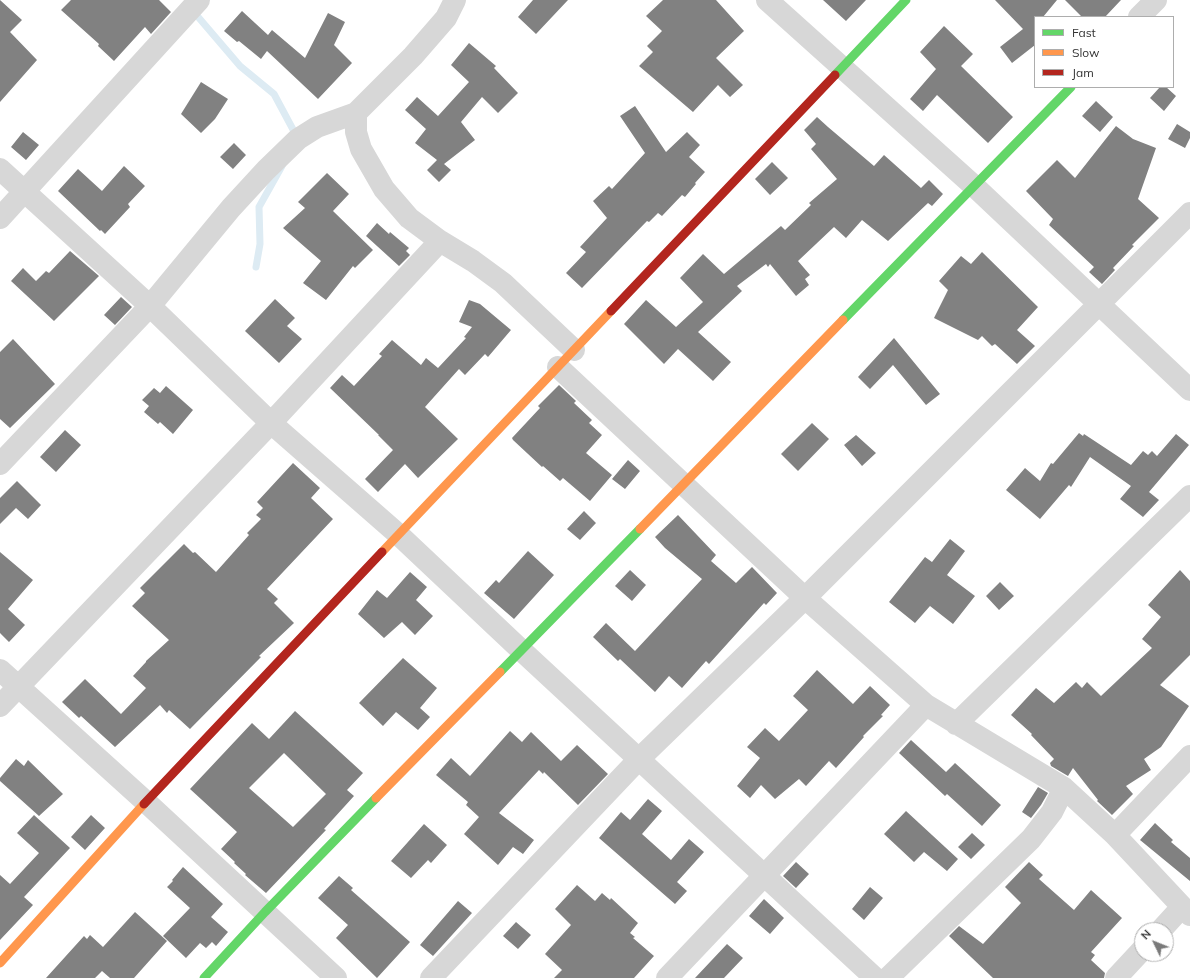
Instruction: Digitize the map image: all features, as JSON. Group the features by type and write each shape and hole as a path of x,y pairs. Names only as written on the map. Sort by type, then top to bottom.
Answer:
{"street":[{"path":"0,218 199,0"},
{"path":"0,464 150,306 231,208 266,170 298,139 317,127 356,113 413,56 446,18 455,0"},
{"path":"767,0 974,186 1190,390"},
{"path":"0,963 146,802 906,0"},
{"path":"1140,16 1156,0"},
{"path":"204,978 265,912 1070,88"},
{"path":"356,113 356,132 361,149 384,190 409,218 440,241 473,261 503,283 574,350"},
{"path":"0,169 150,306 271,423 399,535 875,978"},
{"path":"431,978 639,759 805,598 1190,213"},
{"path":"0,706 271,423 440,241"},
{"path":"558,367 682,485 805,598 926,705 1064,788 1116,835 1186,911 1172,922"},
{"path":"956,724 1190,496"},
{"path":"0,670 146,802 336,978"},
{"path":"667,978 926,705"},
{"path":"1116,835 1190,756"},
{"path":"888,978 1031,839 1052,812 1064,788"},
{"path":"1116,978 1134,959"}],"building":[{"path":"0,0 22,20 10,32 37,60 0,102"},
{"path":"71,0 159,0 171,12 151,34 145,27 114,61 98,46 99,44 61,10"},
{"path":"533,0 568,0 536,34 518,17"},
{"path":"663,0 716,0 744,31 716,58 743,85 730,97 718,85 693,112 639,66 653,52 647,46 662,31 646,16"},
{"path":"823,0 866,0 846,21"},
{"path":"995,0 1057,0 1044,16 1034,16 1034,46 1012,63 1000,47 1023,29"},
{"path":"1065,0 1121,0 1106,16 1081,16"},
{"path":"242,11 268,35 272,30 305,58 328,13 345,22 334,45 352,63 318,99 267,51 261,59 224,31"},
{"path":"944,26 973,54 961,66 1013,117 988,143 937,95 923,111 910,99 936,69 920,52"},
{"path":"469,43 496,66 494,68 518,93 498,113 482,97 461,122 475,140 444,164 451,170 439,182 427,170 437,160 415,143 426,129 405,110 417,97 438,116 469,82 451,65"},
{"path":"201,82 228,99 215,119 201,133 181,114"},
{"path":"1159,88 1167,88 1176,96 1164,111 1150,98"},
{"path":"1096,101 1113,117 1100,132 1082,116"},
{"path":"635,106 666,152 687,132 700,145 689,157 705,172 685,197 682,195 662,216 658,213 649,222 647,221 582,288 566,273 586,252 580,247 607,218 593,201 609,186 612,189 645,153 620,116"},
{"path":"817,117 874,166 884,155 921,188 929,180 943,194 932,206 928,203 888,241 862,220 846,238 834,227 798,261 810,275 805,279 809,285 796,296 770,264 768,267 766,264 737,286 742,291 698,332 731,362 713,381 678,349 664,364 624,324 646,300 676,327 703,302 680,278 703,254 724,274 781,226 785,230 811,205 809,203 837,179 811,149 816,144 804,130"},
{"path":"1177,124 1190,132 1190,138 1185,148 1168,139"},
{"path":"1116,126 1133,139 1156,148 1138,199 1159,218 1132,245 1134,246 1113,268 1115,270 1102,284 1089,272 1094,267 1049,225 1053,219 1026,191 1057,160 1075,178"},
{"path":"23,132 39,145 26,160 11,147"},
{"path":"234,143 246,155 233,169 220,157"},
{"path":"772,162 788,178 770,195 755,179"},
{"path":"124,166 145,186 128,204 130,207 105,234 58,191 78,169 102,191"},
{"path":"327,173 349,194 333,211 373,250 355,268 353,266 326,300 303,283 321,261 283,228 305,208 298,202"},
{"path":"377,223 389,234 390,232 409,248 406,251 410,255 399,266 366,236"},
{"path":"70,251 99,276 54,321 11,281 23,268 36,281 46,271 49,273"},
{"path":"982,252 1038,307 1017,330 1035,346 1017,364 995,344 992,346 982,336 978,340 934,318 948,290 939,281 961,256 971,264"},
{"path":"121,297 132,307 115,325 104,315"},
{"path":"275,299 295,318 287,326 302,339 279,363 245,331"},
{"path":"469,300 480,304 511,330 488,357 485,354 465,375 459,369 425,407 458,439 418,478 405,464 378,492 365,479 393,450 330,388 342,375 354,386 382,356 379,354 392,340 421,365 426,358 438,368 466,338 464,337 472,327 459,322"},
{"path":"894,338 940,394 926,405 893,365 870,389 858,377"},
{"path":"13,339 55,384 10,428 0,419 0,352"},
{"path":"559,385 576,401 574,403 592,420 589,423 602,435 586,453 612,475 590,501 563,478 560,481 543,466 542,467 512,438 540,408 538,406"},
{"path":"166,386 193,410 173,434 160,422 158,424 144,412 149,406 142,400 154,388 160,393"},
{"path":"812,423 829,439 798,471 781,454"},
{"path":"65,430 81,445 56,472 40,457"},
{"path":"1079,433 1083,436 1084,434 1131,465 1143,451 1148,455 1152,451 1157,456 1176,434 1189,445 1149,492 1159,500 1143,517 1120,499 1131,486 1090,457 1071,487 1069,485 1040,519 1006,490 1025,468 1040,481 1051,463 1053,464"},
{"path":"856,435 876,453 862,466 844,445"},
{"path":"628,460 640,471 625,489 612,479"},
{"path":"293,463 320,488 311,498 333,519 267,589 278,599 274,603 294,623 259,656 261,657 190,729 169,710 167,713 160,705 115,747 81,716 79,718 62,702 85,679 121,714 146,688 133,676 146,661 169,640 132,606 145,593 140,588 184,544 193,553 195,552 216,572 249,535 247,533 261,519 256,515 263,508 257,502"},
{"path":"17,481 41,505 28,519 16,508 0,524 0,498"},
{"path":"584,511 596,523 580,540 567,529"},
{"path":"678,515 716,555 711,561 736,583 752,567 777,593 766,605 764,603 709,664 706,661 682,688 669,676 655,692 620,659 618,661 593,637 606,623 635,651 702,579 665,548 655,537"},
{"path":"950,539 965,551 947,575 975,596 953,624 930,606 915,623 889,602 925,557 932,562"},
{"path":"528,551 554,575 514,619 484,593 496,580 499,583"},
{"path":"0,552 33,580 8,609 25,625 9,642 0,633"},
{"path":"630,570 646,585 632,601 615,586"},
{"path":"1180,570 1190,581 1190,655 1160,685 1189,706 1161,747 1144,759 1151,770 1126,786 1133,794 1112,815 1097,801 1098,800 1073,768 1068,776 1051,766 1050,763 1054,759 1031,735 1032,734 1011,715 1036,688 1054,703 1076,682 1082,688 1087,682 1101,696 1152,648 1142,639 1161,617 1148,605"},
{"path":"410,572 427,587 416,600 433,616 415,635 402,622 384,638 358,614 377,590 387,598"},
{"path":"1000,582 1014,596 999,610 986,596"},
{"path":"403,658 437,688 420,708 430,717 418,730 396,712 383,726 359,703"},
{"path":"817,670 853,704 870,686 890,705 881,715 883,716 863,736 864,737 836,768 829,761 806,786 799,779 775,799 761,785 750,798 737,786 760,758 747,747 765,728 779,741 808,710 793,696"},
{"path":"295,711 363,773 347,790 354,796 324,829 326,830 266,893 245,875 246,874 234,863 235,862 221,849 237,832 190,789 252,723 269,739","holes":["284,753 326,794 293,827 249,788"]},
{"path":"510,731 522,742 531,732 561,761 577,745 608,774 578,805 544,772 543,774 539,770 499,813 534,840 523,854 513,847 498,865 464,834 479,817 466,805 468,802 436,775 451,758 470,776"},
{"path":"911,740 946,772 955,763 1001,805 982,826 947,794 945,796 899,753"},
{"path":"16,759 24,766 28,760 63,794 39,816 0,781 0,778"},
{"path":"1038,787 1048,793 1031,818 1022,812"},
{"path":"648,799 662,811 642,834 671,860 689,839 704,852 677,882 687,891 675,904 599,838 621,812 630,820"},
{"path":"906,811 958,859 947,871 924,852 914,862 884,834"},
{"path":"34,815 70,848 24,897 33,905 0,940 0,875 10,884 39,853 17,833"},
{"path":"91,815 105,828 85,850 71,837"},
{"path":"1155,823 1173,840 1171,842 1190,858 1190,881 1140,840"},
{"path":"424,824 447,845 431,863 428,860 411,878 391,861"},
{"path":"972,833 985,845 971,859 958,847"},
{"path":"796,862 809,874 796,888 783,876"},
{"path":"1029,862 1043,875 1039,879 1074,910 1091,890 1122,918 1091,952 1095,955 1091,960 1105,973 1104,978 993,978 949,936 959,926 983,944 1021,903 1005,887"},
{"path":"183,867 223,904 211,917 228,932 216,946 212,942 206,948 200,943 186,958 163,936 190,908 167,887"},
{"path":"339,876 353,888 351,890 410,942 377,978 336,938 348,925 318,898"},
{"path":"577,885 595,901 602,893 610,900 611,898 638,923 630,933 635,937 633,938 654,956 634,978 554,978 562,970 545,954 571,925 555,909"},
{"path":"870,887 883,898 864,920 852,909"},
{"path":"764,899 784,918 770,934 749,916"},
{"path":"458,901 472,913 433,956 420,945"},
{"path":"135,912 167,941 134,978 110,978 102,971 95,978 46,978 84,936 87,939 90,935 103,947"},
{"path":"516,922 531,935 518,949 503,936"},
{"path":"727,944 743,958 724,978 695,978"}],"waterway":[{"path":"193,11 240,66 274,94 297,137"},
{"path":"256,267 260,244 259,207 282,166"}],"traffic: fast":[{"path":"835,75 906,0"},
{"path":"843,320 1070,88"},
{"path":"500,672 640,529"},
{"path":"204,978 265,912 376,798"}],"traffic: slow":[{"path":"382,552 611,311"},
{"path":"640,529 843,320"},
{"path":"376,798 500,672"},
{"path":"0,963 144,804"}],"traffic: jam":[{"path":"611,311 835,75"},
{"path":"144,804 382,552"}]}
